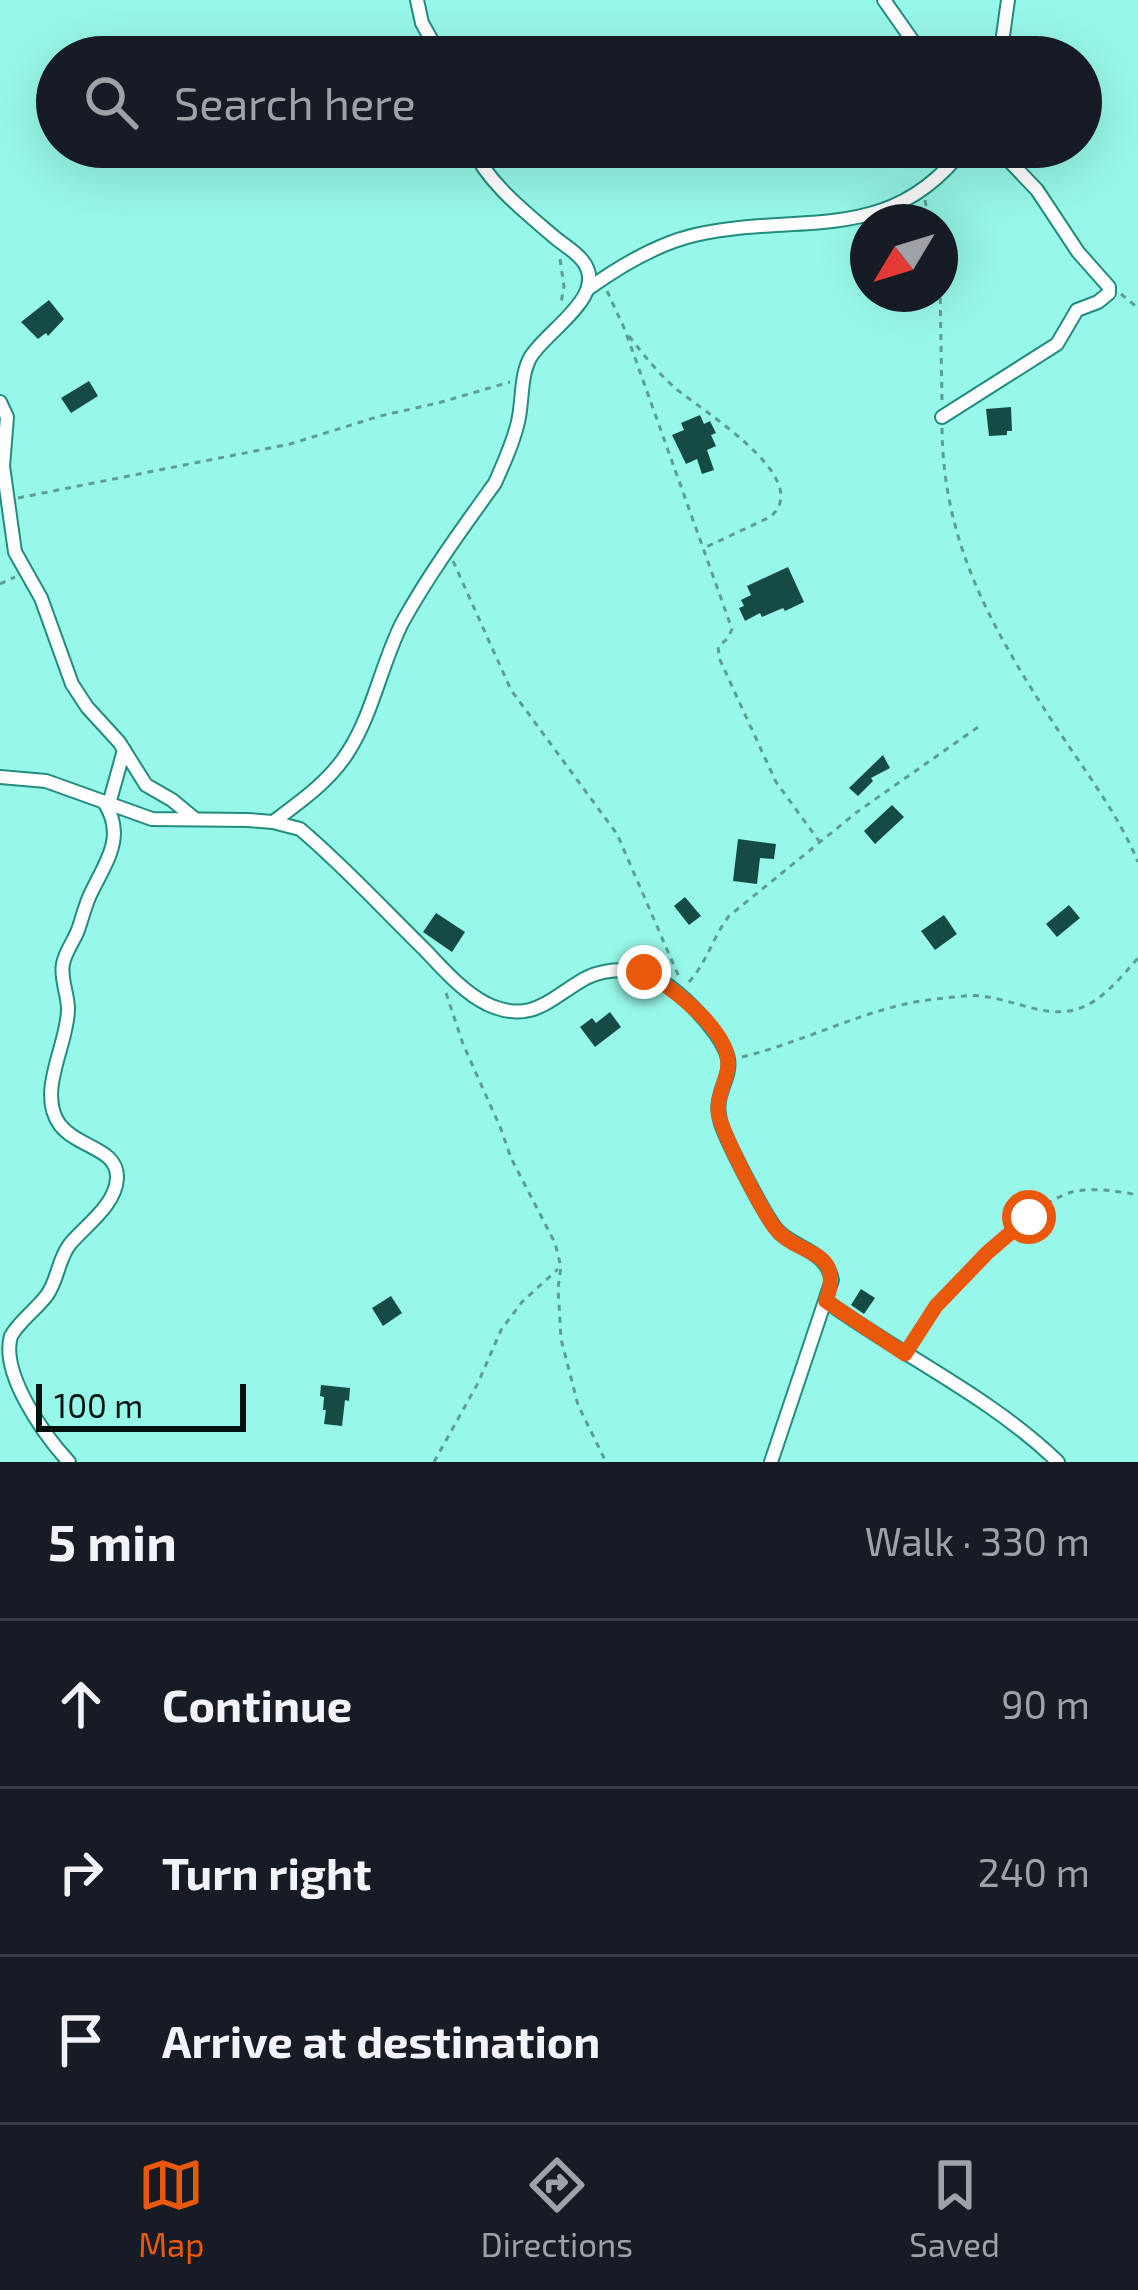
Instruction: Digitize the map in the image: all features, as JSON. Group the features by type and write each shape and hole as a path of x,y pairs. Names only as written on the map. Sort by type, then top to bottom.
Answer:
{"street":[{"path":"417,0 429,36"},
{"path":"884,0 909,36"},
{"path":"1003,36 1008,0"},
{"path":"485,168 581,259 590,276 588,289"},
{"path":"273,822 305,798 346,755 400,628 502,468 519,420 532,354 588,289 661,246 698,234 840,221 875,212 923,191 948,168"},
{"path":"942,416 1057,344 1077,310 1105,298 1109,287 1016,168"},
{"path":"0,402 7,417 3,466 14,552 41,598 72,684 152,791 195,819"},
{"path":"69,1462 26,1406 5,1362 10,1337 48,1294 64,1252 110,1197 117,1178 105,1154 79,1142 59,1124 51,1102 68,1015 63,963 114,848 115,829 106,803 124,750"},
{"path":"0,777 46,781 152,819 273,822 300,830 447,973 485,1003 519,1012 535,1010 589,976 612,970 644,972 693,1006 729,1060 718,1104 724,1131 774,1227 818,1255 832,1280 771,1462"},
{"path":"300,830 305,798"},
{"path":"826,1301 1012,1424 1058,1462"}],"path":[{"path":"923,191 925,204"},
{"path":"557,239 564,286 557,328"},
{"path":"601,280 625,330 732,629 718,647 720,660 776,782 819,841"},
{"path":"1109,287 1138,308"},
{"path":"940,312 942,464 951,518 974,585 1138,862"},
{"path":"625,330 658,371 766,462 778,479 782,494 778,511 702,549"},
{"path":"7,500 290,444 524,379"},
{"path":"448,550 511,691 617,834 684,988 704,964 729,916 819,841 981,725"},
{"path":"729,1060 897,1006 931,1000 982,994 1055,1012 1079,1009 1109,990 1138,958"},
{"path":"447,973 447,1000 463,1044 511,1158 555,1243 561,1339 578,1405 606,1462"},
{"path":"905,1354 936,1306 1029,1217 1068,1193 1103,1189 1138,1195"},
{"path":"434,1462 501,1330 522,1302 560,1268"}],"building":[{"path":"49,300 64,319 48,336 38,339 21,322"},
{"path":"89,381 98,396 71,413 61,398"},
{"path":"1011,407 1012,431 989,436 986,409"},
{"path":"700,415 716,433 711,435 716,446 707,450 714,470 702,474 697,459 686,464 672,435 684,430 681,423"},
{"path":"788,567 804,602 745,621 739,608 744,606 741,600 751,595 747,586"},
{"path":"883,755 890,768 871,778 858,796 849,788"},
{"path":"892,805 904,817 875,844 864,831"},
{"path":"738,839 776,844 774,859 760,858 757,884 733,881"},
{"path":"685,897 701,916 689,925 674,906"},
{"path":"1069,905 1080,918 1057,937 1046,924"},
{"path":"436,913 465,932 452,952 423,932"},
{"path":"944,915 957,934 935,950 921,931"},
{"path":"610,1012 621,1027 595,1047 580,1027"},
{"path":"861,1289 875,1298 864,1314 851,1305"},
{"path":"391,1296 402,1313 383,1326 372,1308"},
{"path":"321,1385 350,1388 342,1426 324,1424"}],"route":[{"path":"644,972 693,1006 721,1042 729,1060 719,1117 774,1227 825,1262 832,1280 826,1301 880,1339 905,1354 936,1306 1029,1217"}]}
